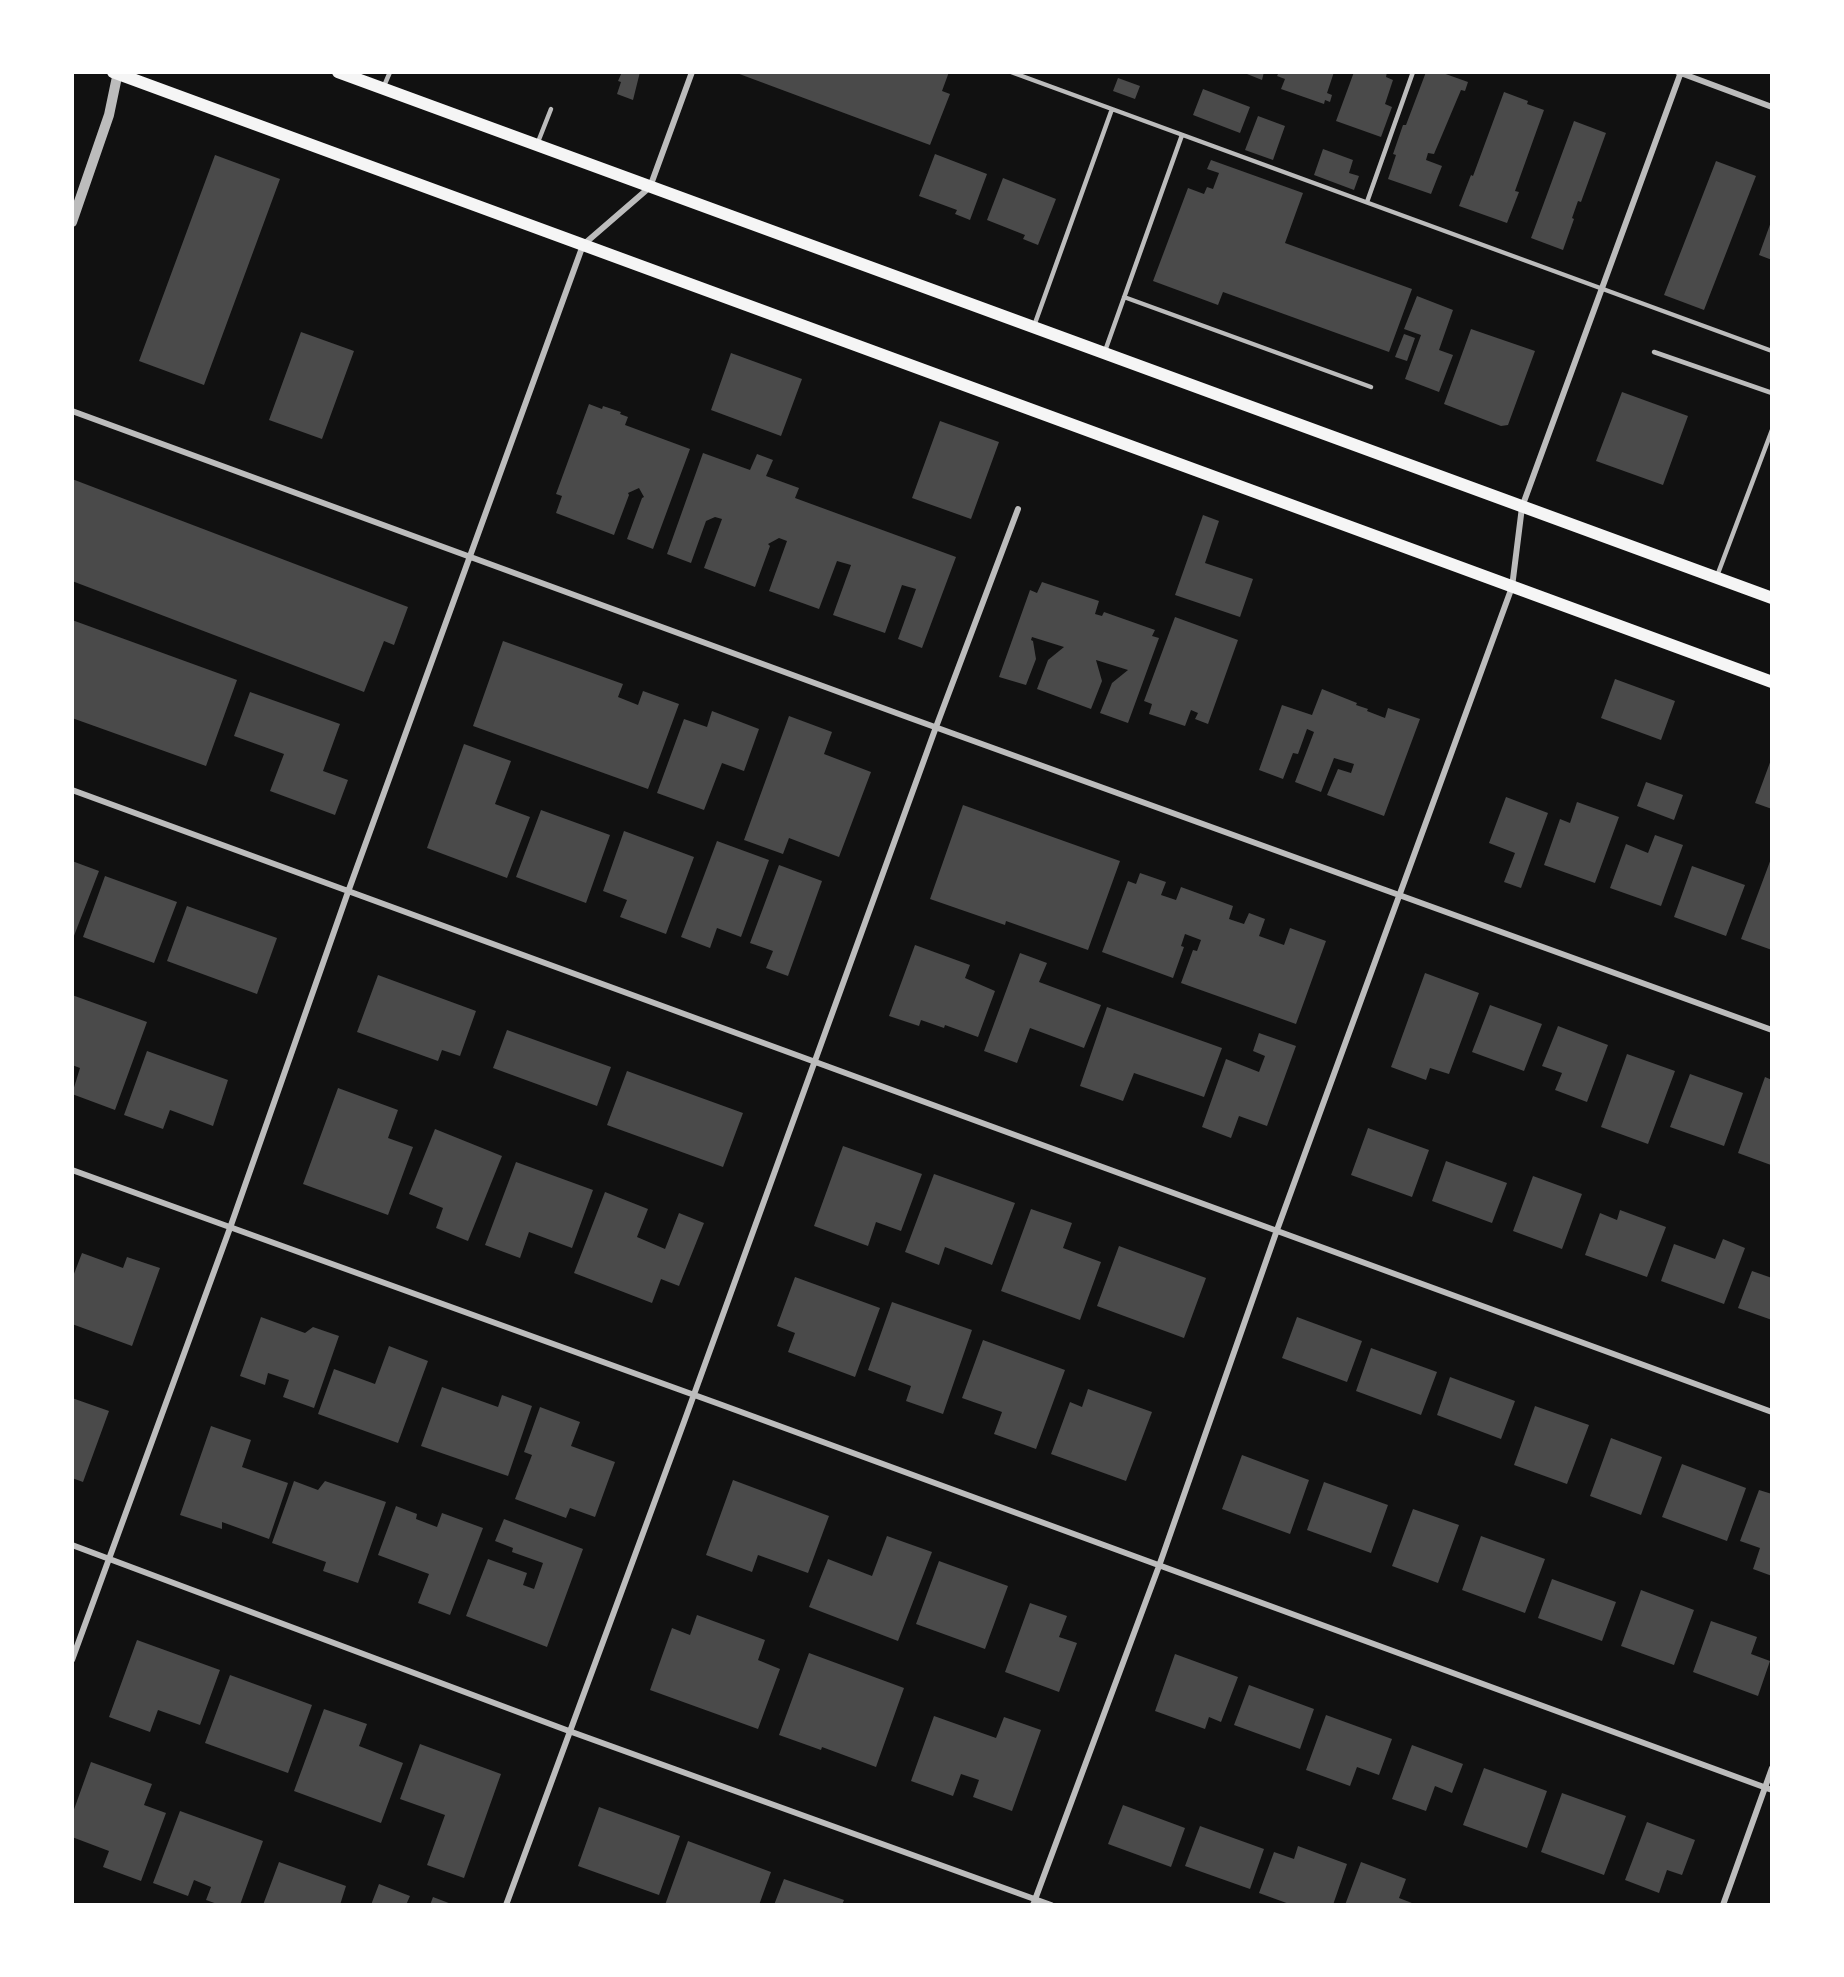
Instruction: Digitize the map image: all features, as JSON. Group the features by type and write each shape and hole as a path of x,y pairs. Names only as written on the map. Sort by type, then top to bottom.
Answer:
{"main road":[{"path":"338,72 1772,598"},
{"path":"116,73 1772,682"}],"street":[{"path":"72,1660 230,1228 348,892 583,245 650,187 692,72"},
{"path":"1034,1902 1159,1566 1277,1230 1512,586 1522,507 1680,72 1772,106"},
{"path":"72,222 109,115 116,73"},
{"path":"72,411 1772,1030"},
{"path":"506,1905 694,1395 813,1062 1018,509"},
{"path":"72,790 1772,1412"},
{"path":"72,1170 1768,1788"},
{"path":"72,1545 1034,1902 1051,1905"},
{"path":"1723,1905 1768,1788 1772,1768"}],"lane":[{"path":"384,89 390,72"},
{"path":"1011,72 1772,351"},
{"path":"1367,202 1413,72"},
{"path":"537,145 551,109"},
{"path":"1033,328 1112,109"},
{"path":"1104,353 1182,135"},
{"path":"1124,297 1371,387"},
{"path":"1654,352 1772,393"},
{"path":"1716,578 1772,430"}],"building":[{"path":"622,72 640,72 633,100 617,94 621,82 618,81"},
{"path":"734,72 949,72 942,91 950,94 930,145"},
{"path":"1242,72 1264,72 1262,80"},
{"path":"1279,72 1334,72 1327,93 1332,95 1330,102 1325,100 1324,104 1281,89 1285,79 1277,76"},
{"path":"1354,72 1387,72 1386,77 1393,80 1385,104 1392,107 1381,137 1336,121"},
{"path":"1426,72 1440,72 1468,82 1465,91 1461,90 1434,154 1428,153 1426,160 1442,166 1431,194 1388,179 1396,155 1393,154 1403,125 1406,125"},
{"path":"1118,78 1140,86 1135,99 1113,91"},
{"path":"1203,89 1250,107 1240,133 1193,115"},
{"path":"1504,92 1544,110 1515,191 1519,192 1507,223 1459,206 1471,175 1473,176"},
{"path":"1258,116 1285,126 1273,160 1245,150"},
{"path":"1574,121 1606,133 1581,202 1578,201 1563,250 1531,238"},
{"path":"1323,149 1353,160 1349,173 1359,176 1354,190 1314,175"},
{"path":"935,154 987,174 970,220 955,214 957,210 919,196"},
{"path":"215,155 280,179 204,385 139,361"},
{"path":"1211,160 1303,193 1285,243 1412,289 1389,352 1223,292 1218,305 1153,281 1188,188 1204,194 1207,187 1213,189 1219,173 1207,169"},
{"path":"1716,161 1756,176 1704,310 1664,295"},
{"path":"1003,178 1056,199 1038,245 1023,239 1025,235 987,220"},
{"path":"1772,219 1772,260 1759,255"},
{"path":"1417,296 1453,310 1439,350 1453,355 1439,392 1405,379 1421,335 1404,329"},
{"path":"1471,329 1535,351 1508,425 1501,426 1444,404"},
{"path":"301,332 354,351 322,439 269,420"},
{"path":"1404,334 1415,338 1407,361 1395,357"},
{"path":"731,353 802,379 781,436 711,410"},
{"path":"1622,392 1688,416 1663,485 1596,461"},
{"path":"589,404 621,412 620,414 628,417 625,425 690,449 653,549 627,539 644,497 639,488 628,493 614,535 556,513 562,496 556,494"},
{"path":"940,421 999,442 971,519 912,498"},
{"path":"703,453 750,470 757,454 773,460 766,476 799,488 795,498 956,557 922,648 898,639 916,589 902,585 885,633 833,615 851,565 837,561 819,609 769,591 787,541 779,538 768,544 770,546 755,587 704,568 722,519 715,517 706,521 691,563 667,554"},
{"path":"72,479 408,607 394,645 384,641 364,692 72,581"},
{"path":"1203,515 1219,521 1205,563 1253,579 1240,617 1175,595"},
{"path":"1042,582 1099,601 1095,614 1102,616 1104,612 1155,630 1152,636 1159,638 1128,723 1100,713 1112,683 1128,670 1096,660 1102,681 1091,709 1037,689 1048,660 1064,647 1032,637 1036,659 1026,685 999,677 1030,590 1037,593"},
{"path":"1175,617 1238,640 1208,724 1195,719 1198,713 1191,710 1185,726 1149,714 1152,704 1144,701"},
{"path":"72,620 237,680 206,766 72,718"},
{"path":"503,641 623,684 618,697 638,705 643,691 679,704 648,789 473,726"},
{"path":"1615,679 1675,701 1661,740 1601,718"},
{"path":"1322,689 1357,703 1356,705 1368,709 1367,711 1385,718 1388,708 1420,719 1384,816 1327,795 1338,769 1351,773 1354,764 1334,758 1321,792 1295,782 1314,732 1307,729 1298,754 1293,753 1283,779 1259,770 1282,705 1312,715"},
{"path":"250,692 340,724 323,771 348,780 335,815 270,791 284,754 234,736"},
{"path":"712,711 759,729 744,771 722,763 704,810 657,793 684,719 707,727"},
{"path":"789,716 832,732 824,754 871,772 839,857 789,838 783,854 744,840"},
{"path":"464,744 511,761 495,804 530,817 507,878 427,848"},
{"path":"1772,757 1772,809 1755,803"},
{"path":"1646,782 1683,795 1674,820 1637,806"},
{"path":"1506,797 1548,813 1521,888 1504,882 1515,853 1489,843"},
{"path":"1577,802 1619,817 1595,883 1544,865 1560,819 1570,823"},
{"path":"963,805 1120,861 1088,950 1006,921 1005,925 930,899"},
{"path":"541,810 610,835 586,903 516,877"},
{"path":"624,831 694,857 666,934 620,917 627,900 603,891"},
{"path":"1655,835 1683,845 1661,906 1610,888 1626,844 1648,853"},
{"path":"717,841 769,860 741,937 717,928 710,948 681,937"},
{"path":"1772,856 1772,950 1741,939"},
{"path":"72,861 99,871 72,941"},
{"path":"779,865 822,881 788,976 766,968 773,951 750,943"},
{"path":"1692,866 1745,885 1726,936 1674,917"},
{"path":"1140,873 1166,882 1161,895 1176,900 1181,887 1233,906 1229,919 1244,924 1249,913 1265,919 1259,936 1284,945 1290,928 1326,941 1296,1024 1181,983 1193,950 1197,951 1201,940 1185,934 1181,946 1184,947 1173,978 1102,952 1128,881 1136,884"},
{"path":"105,876 177,902 154,963 83,937"},
{"path":"187,906 277,938 257,994 167,961"},
{"path":"915,945 970,965 965,978 995,991 978,1037 945,1025 944,1028 921,1020 919,1026 889,1016"},
{"path":"1020,953 1047,963 1039,982 1101,1005 1084,1048 1030,1028 1017,1063 984,1051"},
{"path":"1425,973 1479,993 1449,1074 1430,1068 1426,1080 1391,1067"},
{"path":"378,975 476,1011 460,1056 442,1050 438,1061 357,1032"},
{"path":"72,995 147,1022 115,1110 72,1094 80,1068 72,1065"},
{"path":"1490,1005 1542,1024 1524,1071 1472,1052"},
{"path":"1107,1007 1222,1048 1204,1097 1134,1073 1123,1101 1080,1086"},
{"path":"1558,1026 1608,1045 1587,1102 1555,1090 1562,1073 1542,1066"},
{"path":"507,1030 611,1067 597,1106 493,1068"},
{"path":"1259,1033 1296,1046 1267,1126 1239,1116 1231,1138 1202,1127 1226,1059 1259,1072 1265,1056 1253,1051"},
{"path":"147,1051 228,1080 213,1126 170,1110 163,1129 124,1115"},
{"path":"1627,1054 1675,1071 1648,1144 1601,1127"},
{"path":"627,1071 743,1113 723,1167 607,1125"},
{"path":"1690,1074 1743,1093 1724,1146 1670,1127"},
{"path":"1765,1077 1772,1080 1771,1165 1738,1153"},
{"path":"338,1088 398,1110 388,1138 413,1147 388,1215 303,1184"},
{"path":"1368,1128 1429,1150 1412,1197 1351,1175"},
{"path":"435,1129 502,1156 468,1241 436,1228 443,1208 409,1194"},
{"path":"843,1146 922,1174 901,1231 876,1222 868,1246 814,1226"},
{"path":"1446,1161 1507,1183 1492,1223 1432,1201"},
{"path":"516,1162 593,1190 572,1248 529,1232 520,1258 485,1245"},
{"path":"934,1174 1015,1203 992,1265 945,1247 939,1265 905,1252"},
{"path":"1533,1176 1582,1194 1562,1249 1513,1231"},
{"path":"605,1192 648,1209 637,1237 665,1249 679,1213 704,1223 679,1286 661,1279 652,1303 574,1273"},
{"path":"1031,1209 1072,1223 1063,1248 1101,1262 1080,1320 1001,1291"},
{"path":"1620,1210 1666,1227 1647,1277 1585,1255 1600,1213 1617,1220"},
{"path":"1723,1239 1745,1248 1724,1304 1661,1281 1674,1244 1715,1259"},
{"path":"1119,1246 1206,1278 1184,1338 1097,1306"},
{"path":"82,1253 123,1268 127,1257 160,1268 132,1346 72,1324 72,1279"},
{"path":"1752,1271 1772,1278 1772,1320 1738,1308"},
{"path":"795,1277 880,1308 855,1377 788,1352 795,1333 777,1326"},
{"path":"892,1302 972,1330 943,1414 906,1401 911,1386 868,1370"},
{"path":"261,1317 305,1333 313,1327 339,1336 314,1408 283,1397 289,1380 268,1373 265,1385 240,1376"},
{"path":"1297,1317 1362,1341 1347,1382 1282,1358"},
{"path":"983,1340 1065,1370 1036,1449 994,1434 1002,1412 962,1398"},
{"path":"389,1346 428,1361 398,1443 318,1414 334,1369 375,1384"},
{"path":"1371,1348 1437,1372 1421,1415 1356,1391"},
{"path":"1450,1377 1515,1401 1501,1439 1437,1415"},
{"path":"442,1387 498,1407 502,1395 532,1406 508,1476 421,1446"},
{"path":"1088,1389 1152,1412 1126,1481 1051,1454 1070,1402 1082,1407"},
{"path":"72,1398 109,1411 83,1482 72,1478"},
{"path":"1535,1406 1589,1425 1567,1484 1514,1465"},
{"path":"540,1407 580,1422 571,1446 615,1462 595,1517 570,1508 566,1518 515,1499 532,1455 524,1452"},
{"path":"211,1426 251,1440 242,1467 288,1483 269,1539 222,1522 222,1529 180,1515"},
{"path":"1611,1438 1662,1457 1641,1515 1590,1496"},
{"path":"1242,1455 1309,1480 1290,1534 1222,1509"},
{"path":"1682,1464 1746,1488 1727,1541 1662,1517"},
{"path":"733,1480 829,1516 808,1573 758,1555 752,1572 706,1555"},
{"path":"294,1481 318,1490 325,1481 386,1502 358,1583 323,1571 326,1562 272,1543"},
{"path":"1324,1482 1388,1505 1371,1553 1307,1530"},
{"path":"1759,1490 1772,1494 1772,1576 1753,1569 1760,1548 1740,1541"},
{"path":"396,1506 417,1514 416,1519 437,1527 442,1513 483,1528 450,1615 418,1603 429,1574 378,1555"},
{"path":"1413,1509 1459,1525 1438,1583 1392,1566"},
{"path":"504,1519 583,1549 547,1647 466,1616 488,1559 527,1573 523,1585 534,1589 543,1563 512,1552 513,1548 495,1541"},
{"path":"887,1536 932,1552 898,1641 809,1607 828,1559 872,1576"},
{"path":"1481,1536 1545,1559 1525,1613 1462,1590"},
{"path":"939,1561 1008,1586 985,1649 916,1624"},
{"path":"1552,1579 1616,1602 1602,1641 1538,1618"},
{"path":"1641,1590 1694,1610 1674,1665 1621,1646"},
{"path":"1030,1603 1067,1616 1059,1637 1077,1643 1059,1692 1005,1672"},
{"path":"697,1615 765,1640 758,1660 780,1669 758,1729 650,1690 672,1628 690,1635"},
{"path":"1711,1621 1757,1637 1751,1654 1770,1661 1758,1696 1693,1672"},
{"path":"137,1640 220,1670 200,1725 158,1710 150,1732 109,1717"},
{"path":"809,1653 904,1688 876,1767 822,1747 821,1750 779,1735"},
{"path":"1175,1654 1238,1677 1221,1722 1209,1717 1205,1729 1155,1711"},
{"path":"230,1675 312,1705 288,1773 205,1743"},
{"path":"1249,1685 1314,1709 1300,1749 1234,1725"},
{"path":"324,1709 367,1724 359,1746 403,1763 381,1823 294,1791"},
{"path":"1326,1715 1392,1739 1379,1775 1357,1767 1350,1786 1306,1770"},
{"path":"934,1716 996,1738 1004,1717 1041,1730 1012,1811 973,1797 979,1780 961,1774 953,1796 911,1781"},
{"path":"420,1744 501,1774 464,1878 427,1865 445,1815 400,1799"},
{"path":"1412,1745 1463,1764 1452,1793 1435,1786 1426,1811 1392,1799"},
{"path":"91,1762 152,1784 144,1805 166,1813 141,1881 103,1867 109,1851 72,1837 72,1815"},
{"path":"1484,1768 1547,1791 1527,1848 1463,1825"},
{"path":"1562,1793 1626,1816 1604,1875 1541,1852"},
{"path":"1123,1805 1185,1828 1171,1867 1108,1844"},
{"path":"599,1807 680,1836 659,1895 578,1866"},
{"path":"180,1811 263,1841 240,1905 220,1905 206,1900 211,1887 194,1880 188,1896 153,1883"},
{"path":"1647,1822 1695,1840 1682,1875 1667,1870 1659,1893 1625,1880"},
{"path":"1200,1826 1264,1849 1250,1889 1185,1866"},
{"path":"688,1841 771,1872 759,1905 665,1905"},
{"path":"1298,1846 1347,1864 1333,1905 1292,1905 1259,1893 1274,1852 1294,1859"},
{"path":"279,1862 346,1886 340,1905 263,1905"},
{"path":"1361,1862 1406,1879 1399,1898 1417,1905 1345,1905"},
{"path":"784,1879 844,1900 842,1905 774,1905"},
{"path":"379,1884 410,1896 406,1905 371,1905"},
{"path":"433,1897 454,1905 430,1905"}]}
